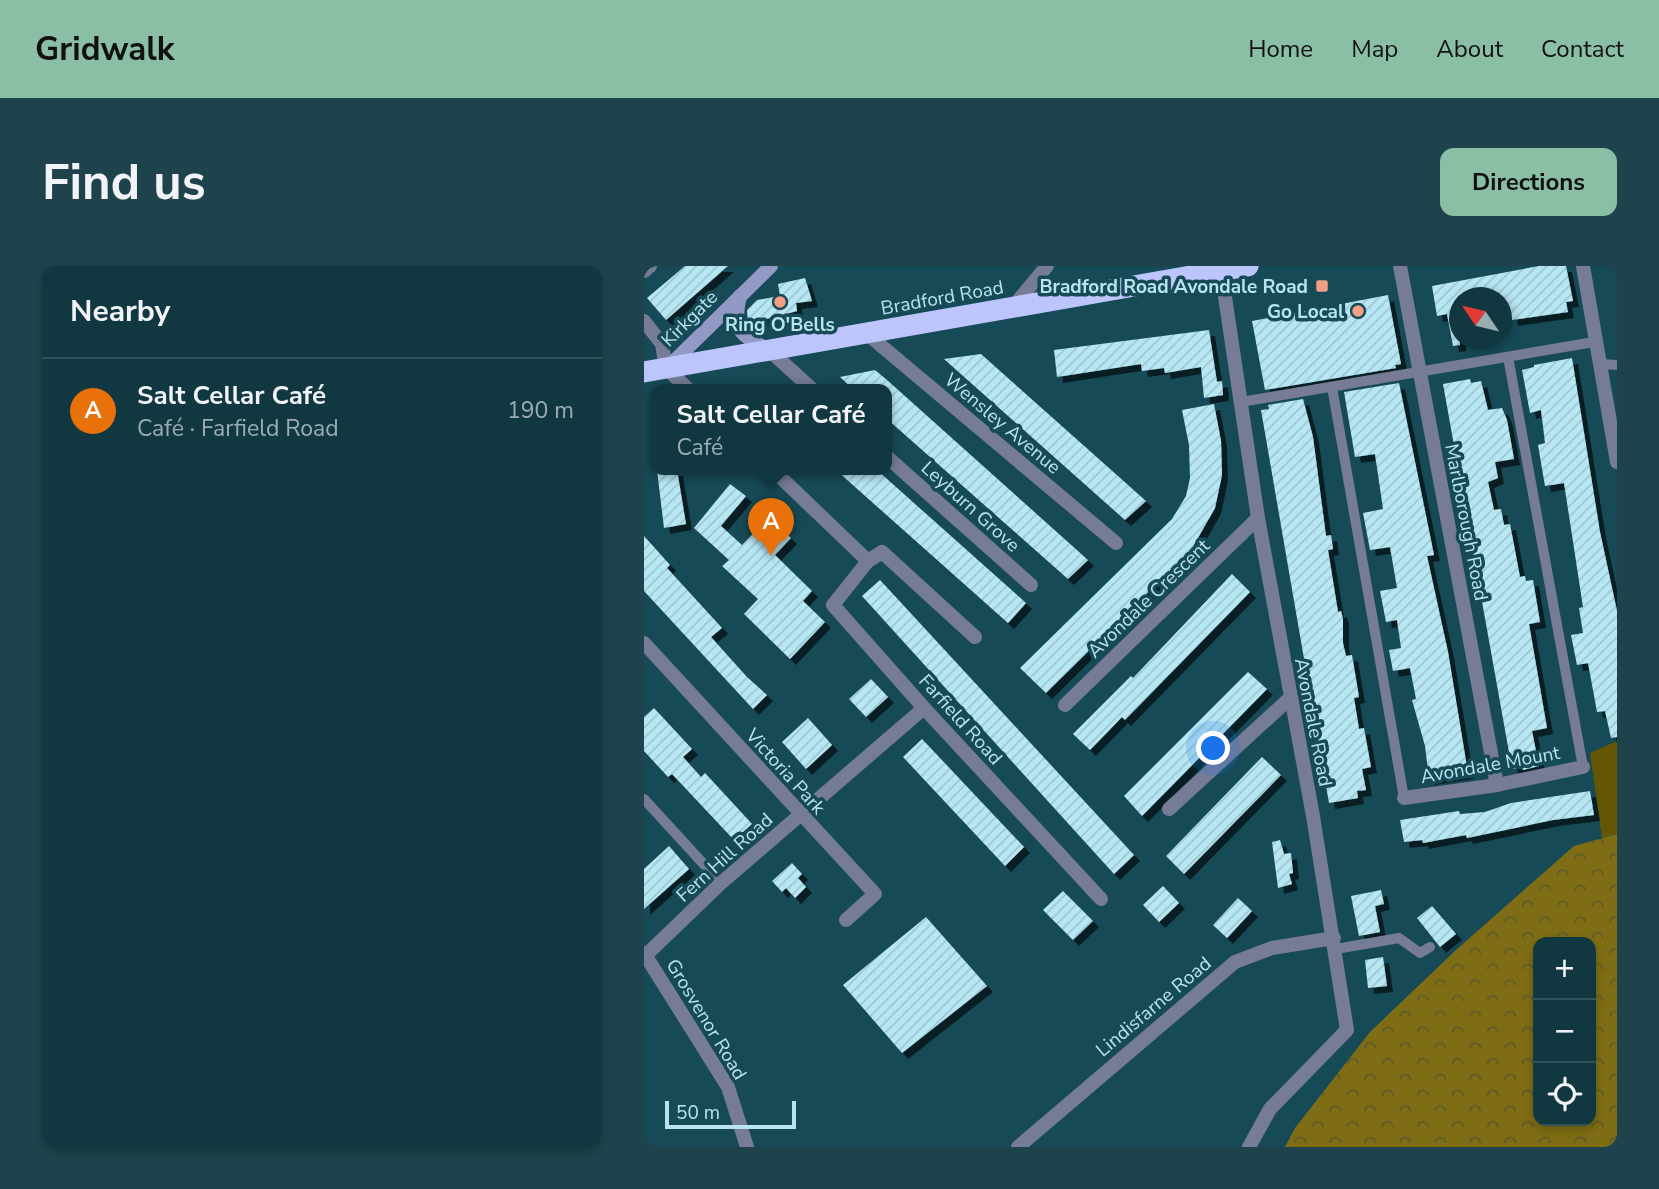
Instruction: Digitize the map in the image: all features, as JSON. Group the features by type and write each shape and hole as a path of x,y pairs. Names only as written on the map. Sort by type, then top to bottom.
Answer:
{"highway":[{"name":"Bradford Road","path":"644,372 1248,266"}],"street":[{"path":"644,271 650,266"},
{"name":"Kirkgate","path":"666,369 771,266"},
{"path":"1012,308 1047,266"},
{"name":"Marlborough Road","path":"1400,266 1497,785"},
{"path":"1583,266 1594,342 1617,462"},
{"name":"Avondale Road","path":"1221,270 1258,519 1335,944 1347,1030 1270,1110 1249,1147"},
{"path":"740,294 735,316 737,329 746,338 769,350 806,384"},
{"path":"644,321 662,344 666,369 682,384"},
{"name":"Wensley Avenue","path":"866,333 1116,543"},
{"name":"Leyburn Grove","path":"892,460 1031,585"},
{"path":"778,475 868,561 882,552 975,637"},
{"name":"Avondale Crescent","path":"1065,705 1258,519"},
{"name":"Farfield Road","path":"868,561 833,605 924,708 1101,899"},
{"name":"Victoria Park","path":"644,643 875,894 846,920"},
{"path":"1169,809 1289,699"},
{"name":"Fern Hill Road","path":"645,955 721,883 924,708"},
{"name":"Avondale Mount","path":"1404,798 1497,785 1583,768"},
{"name":"Lindisfarne Road","path":"1018,1147 1235,961 1272,948 1335,944"},
{"name":"Grosvenor Road","path":"645,955 728,1087 747,1147"}],"lane":[{"path":"1241,401 1594,342"},
{"path":"1508,357 1583,768"},
{"path":"1600,364 1617,365"},
{"path":"1332,387 1404,798"},
{"path":"644,799 721,883"},
{"path":"1335,944 1399,938 1419,953 1430,947"}],"shaded area":[{"path":"1617,741 1617,834 1602,838 1590,753"}],"green space":[{"path":"1617,834 1617,1147 1285,1147 1295,1128 1370,1032 1456,950 1574,846"}],"building":[{"path":"685,266 728,266 666,320 647,298"},
{"path":"1539,266 1566,266 1573,301 1566,302 1568,312 1512,320 1512,287 1449,287 1449,325 1447,314 1437,316 1432,286"},
{"name":"Ring O'Bells","path":"805,278 812,301 796,303 797,311 748,324 747,310 757,300 780,296 778,284"},
{"path":"1388,295 1401,364 1395,365 1396,368 1265,390 1252,321"},
{"path":"1209,330 1217,382 1222,381 1223,395 1204,398 1201,367 1165,373 1164,368 1142,371 1141,364 1057,377 1054,350"},
{"path":"981,354 1146,501 1125,520 944,359"},
{"path":"1572,358 1600,532 1617,611 1617,737 1611,738 1605,711 1597,712 1588,663 1577,665 1571,635 1583,633 1579,608 1583,607 1564,483 1545,486 1538,445 1545,443 1541,410 1530,413 1522,370"},
{"path":"875,370 891,384 848,384 840,377"},
{"path":"1470,379 1471,383 1481,381 1488,410 1502,408 1507,420 1514,459 1495,462 1498,478 1488,482 1494,510 1501,509 1504,525 1510,524 1520,577 1525,576 1526,581 1533,580 1540,622 1529,624 1547,728 1532,731 1539,766 1523,770 1522,767 1512,769 1443,384"},
{"path":"1399,383 1434,555 1427,556 1448,652 1468,773 1429,779 1425,746 1412,700 1416,699 1410,668 1393,671 1389,650 1401,648 1397,620 1386,622 1380,591 1397,588 1390,547 1370,550 1363,513 1383,509 1375,454 1355,457 1344,392"},
{"path":"892,384 1088,560 1068,579 892,423"},
{"path":"1303,399 1313,437 1326,536 1331,535 1333,549 1328,550 1338,612 1341,611 1343,619 1343,643 1346,656 1352,655 1359,697 1354,698 1359,729 1364,728 1371,767 1362,769 1366,790 1357,791 1358,798 1329,803 1261,410 1269,409 1268,405"},
{"path":"1214,404 1221,441 1222,475 1215,508 1191,550 1046,693 1020,668 1172,519 1186,496 1190,478 1189,445 1182,410"},
{"path":"658,475 678,475 686,524 664,528"},
{"path":"842,475 883,475 1026,603 1008,623"},
{"path":"730,484 746,496 721,526 742,545 769,517 791,538 775,555 812,591 803,601 825,622 790,659 744,614 758,599 722,566 729,560 694,528"},
{"path":"644,536 670,565 667,568 722,628 711,637 767,695 753,709 644,591"},
{"path":"1232,574 1250,592 1125,720 1122,717 1090,750 1073,734 1131,676 1133,678"},
{"path":"880,580 1134,855 1114,874 862,596"},
{"path":"1248,672 1267,689 1142,816 1124,796"},
{"path":"871,679 888,697 866,717 849,699"},
{"path":"654,708 692,749 683,757 701,777 705,773 752,824 734,840 672,774 668,777 644,751 644,717"},
{"path":"808,718 832,745 806,769 782,742"},
{"path":"922,739 1024,847 1005,866 903,757"},
{"path":"1262,757 1281,775 1184,874 1166,856"},
{"path":"1590,791 1594,815 1553,820 1467,838 1466,835 1423,843 1422,840 1404,842 1400,820 1459,811 1460,814 1485,812 1511,803"},
{"path":"1280,840 1284,854 1291,853 1293,873 1289,874 1292,884 1278,888 1272,842"},
{"path":"669,846 689,869 644,909 644,869"},
{"path":"792,863 802,874 798,878 806,887 795,898 786,888 782,892 772,881"},
{"path":"1163,886 1179,903 1159,922 1143,905"},
{"path":"1381,890 1384,904 1375,906 1380,932 1359,936 1351,896"},
{"path":"1063,891 1093,921 1073,940 1043,910"},
{"path":"1238,898 1252,911 1227,938 1213,925"},
{"path":"1432,906 1456,934 1440,947 1417,918"},
{"path":"926,917 987,986 902,1053 843,985"},
{"path":"1383,957 1387,986 1368,988 1365,960"}],"place":[{"name":"Bradford Road Avondale Road","path":"1322,286"},
{"name":"Ring O'Bells","path":"780,302"},
{"name":"Go Local","path":"1358,311"},
{"name":"Salt Cellar Café","path":"771,556"}]}
